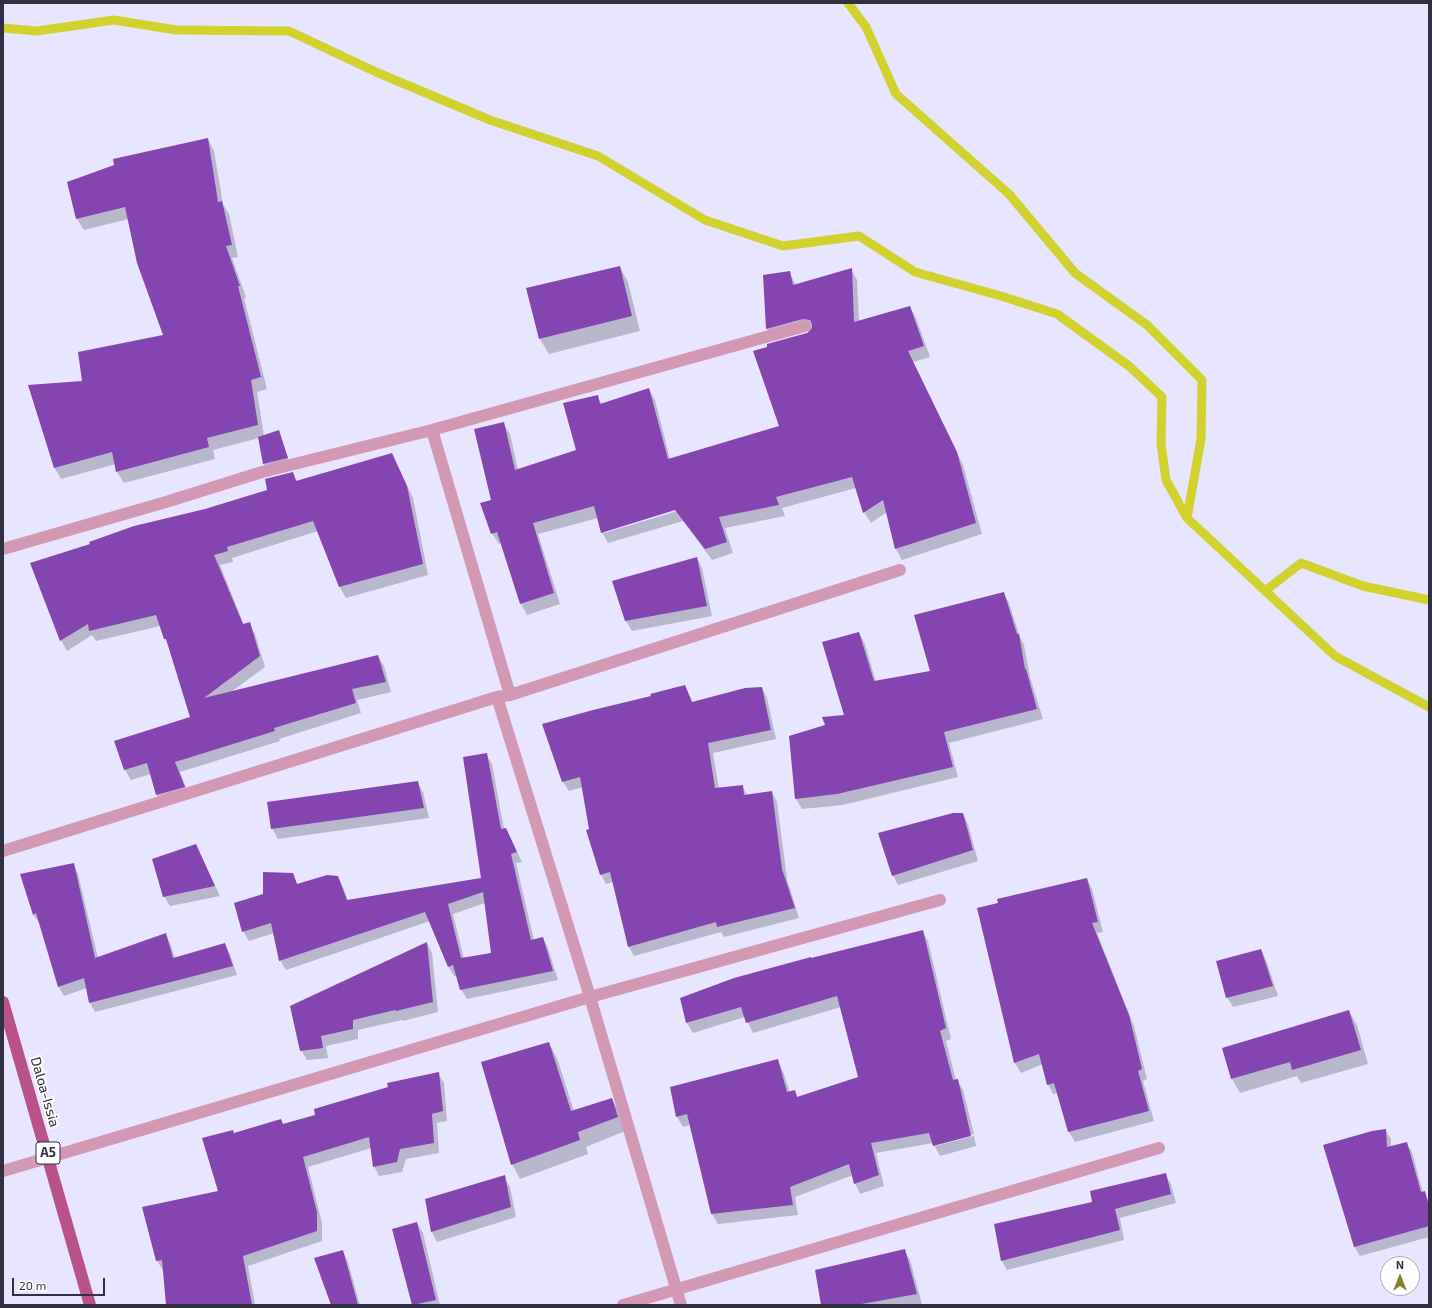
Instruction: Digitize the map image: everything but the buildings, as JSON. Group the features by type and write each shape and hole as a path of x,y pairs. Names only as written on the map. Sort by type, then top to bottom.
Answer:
{"main road":[{"name":"Daloa-Issia","path":"3,1002 90,1305"}],"street":[{"path":"3,549 166,502 262,472 432,430 805,326"},
{"path":"432,430 510,695"},
{"path":"3,851 498,697 510,695 900,570"},
{"path":"498,697 590,997 681,1305"},
{"path":"3,1171 590,997 940,900"},
{"path":"623,1305 1158,1148"}],"waterway":[{"path":"848,3 866,27 896,94 1009,194 1075,273 1147,325 1202,380 1201,439 1187,518"},
{"path":"3,28 37,31 114,20 176,30 289,31 376,72 490,120 598,156 705,220 783,246 859,236 915,272 1001,296 1057,314 1129,366 1162,397 1161,444 1166,480 1187,518 1335,656 1429,707"},
{"path":"1265,591 1301,563 1363,586 1429,600"}]}
